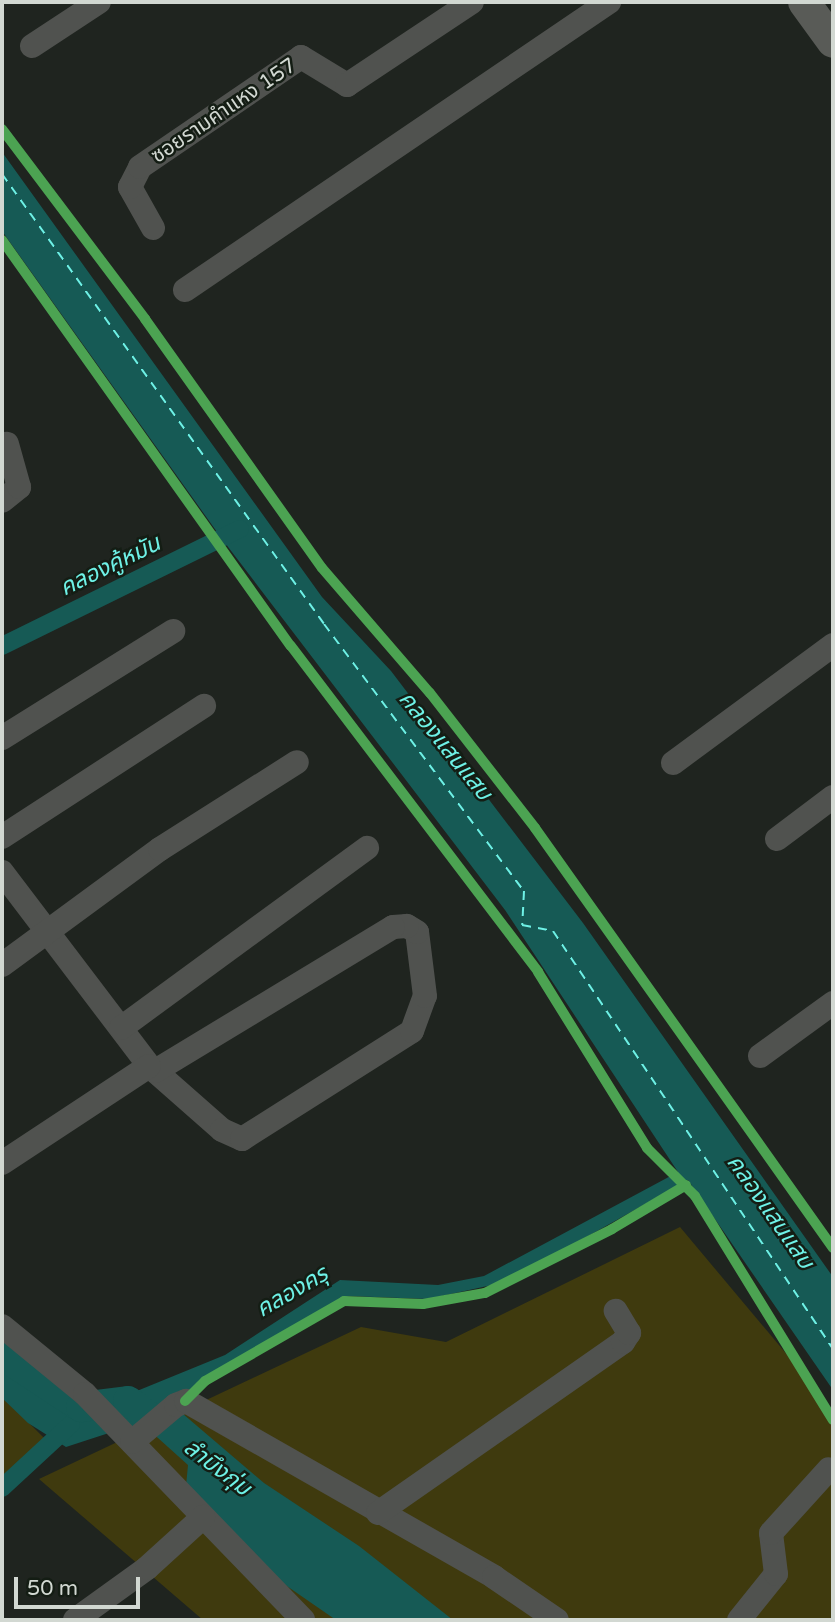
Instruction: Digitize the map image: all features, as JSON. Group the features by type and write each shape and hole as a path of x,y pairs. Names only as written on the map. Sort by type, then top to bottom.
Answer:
{"main road":[{"path":"804,2 833,42"}],"street":[{"path":"33,46 99,2"},
{"name":"ซอยรามคำแหง 157","path":"153,228 130,187 131,178 140,167 301,57 347,85 472,2"},
{"path":"185,289 609,2"},
{"path":"2,501 19,487 7,444"},
{"path":"2,738 173,631"},
{"path":"673,763 833,645"},
{"path":"2,837 204,706"},
{"path":"2,965 160,849 297,762"},
{"path":"777,839 833,797"},
{"path":"121,1028 367,848"},
{"path":"2,872 10,899 46,934 152,1068 222,1130 242,1139 412,1031 425,996 417,932 407,926 393,927 152,1068 2,1163"},
{"path":"760,1056 833,1003"},
{"path":"377,1513 623,1342 629,1332 616,1311"},
{"path":"2,1326 134,1438 203,1517 303,1620"},
{"path":"134,1438 176,1405 186,1401 377,1513 494,1577 557,1620"},
{"path":"739,1620 776,1574 771,1532 829,1469"},
{"path":"75,1620 147,1567 203,1517"}],"shaded area":[{"path":"680,1227 804,1375 833,1423 833,1620 203,1620 39,1479 361,1327 446,1342"},
{"path":"2,1396 47,1441 2,1478"}],"water":[{"name":"คลองแสนแสบ","path":"2,152 322,597 391,671 583,923 833,1277 833,1390 688,1180 540,1263 492,1285 428,1299 348,1296 169,1402 264,1483 359,1546 453,1620 336,1620 281,1582 186,1486 188,1465 148,1429 112,1432 66,1447 28,1423 2,1398 2,1348 38,1372 105,1404 225,1355 340,1280 438,1285 484,1276 678,1172 505,910 222,539 2,231"}],"waterway":[{"name":"คลองคู้หมัน","path":"2,646 240,529"},
{"name":"ลำบึงกุ่ม","path":"2,1355 81,1407 128,1401 149,1416"},
{"name":"คลองครุ","path":"2,1488 71,1424"}],"ferry route":[{"path":"2,174 324,624 524,891 522,925 553,931 833,1349"}],"cycle path":[{"path":"2,129 145,319 322,568 430,693 535,828 833,1248"},
{"path":"2,240 291,646 538,972 647,1148 695,1196 833,1420"},
{"path":"185,1401 205,1381 344,1301 423,1304 485,1293 612,1229 686,1185"}]}
